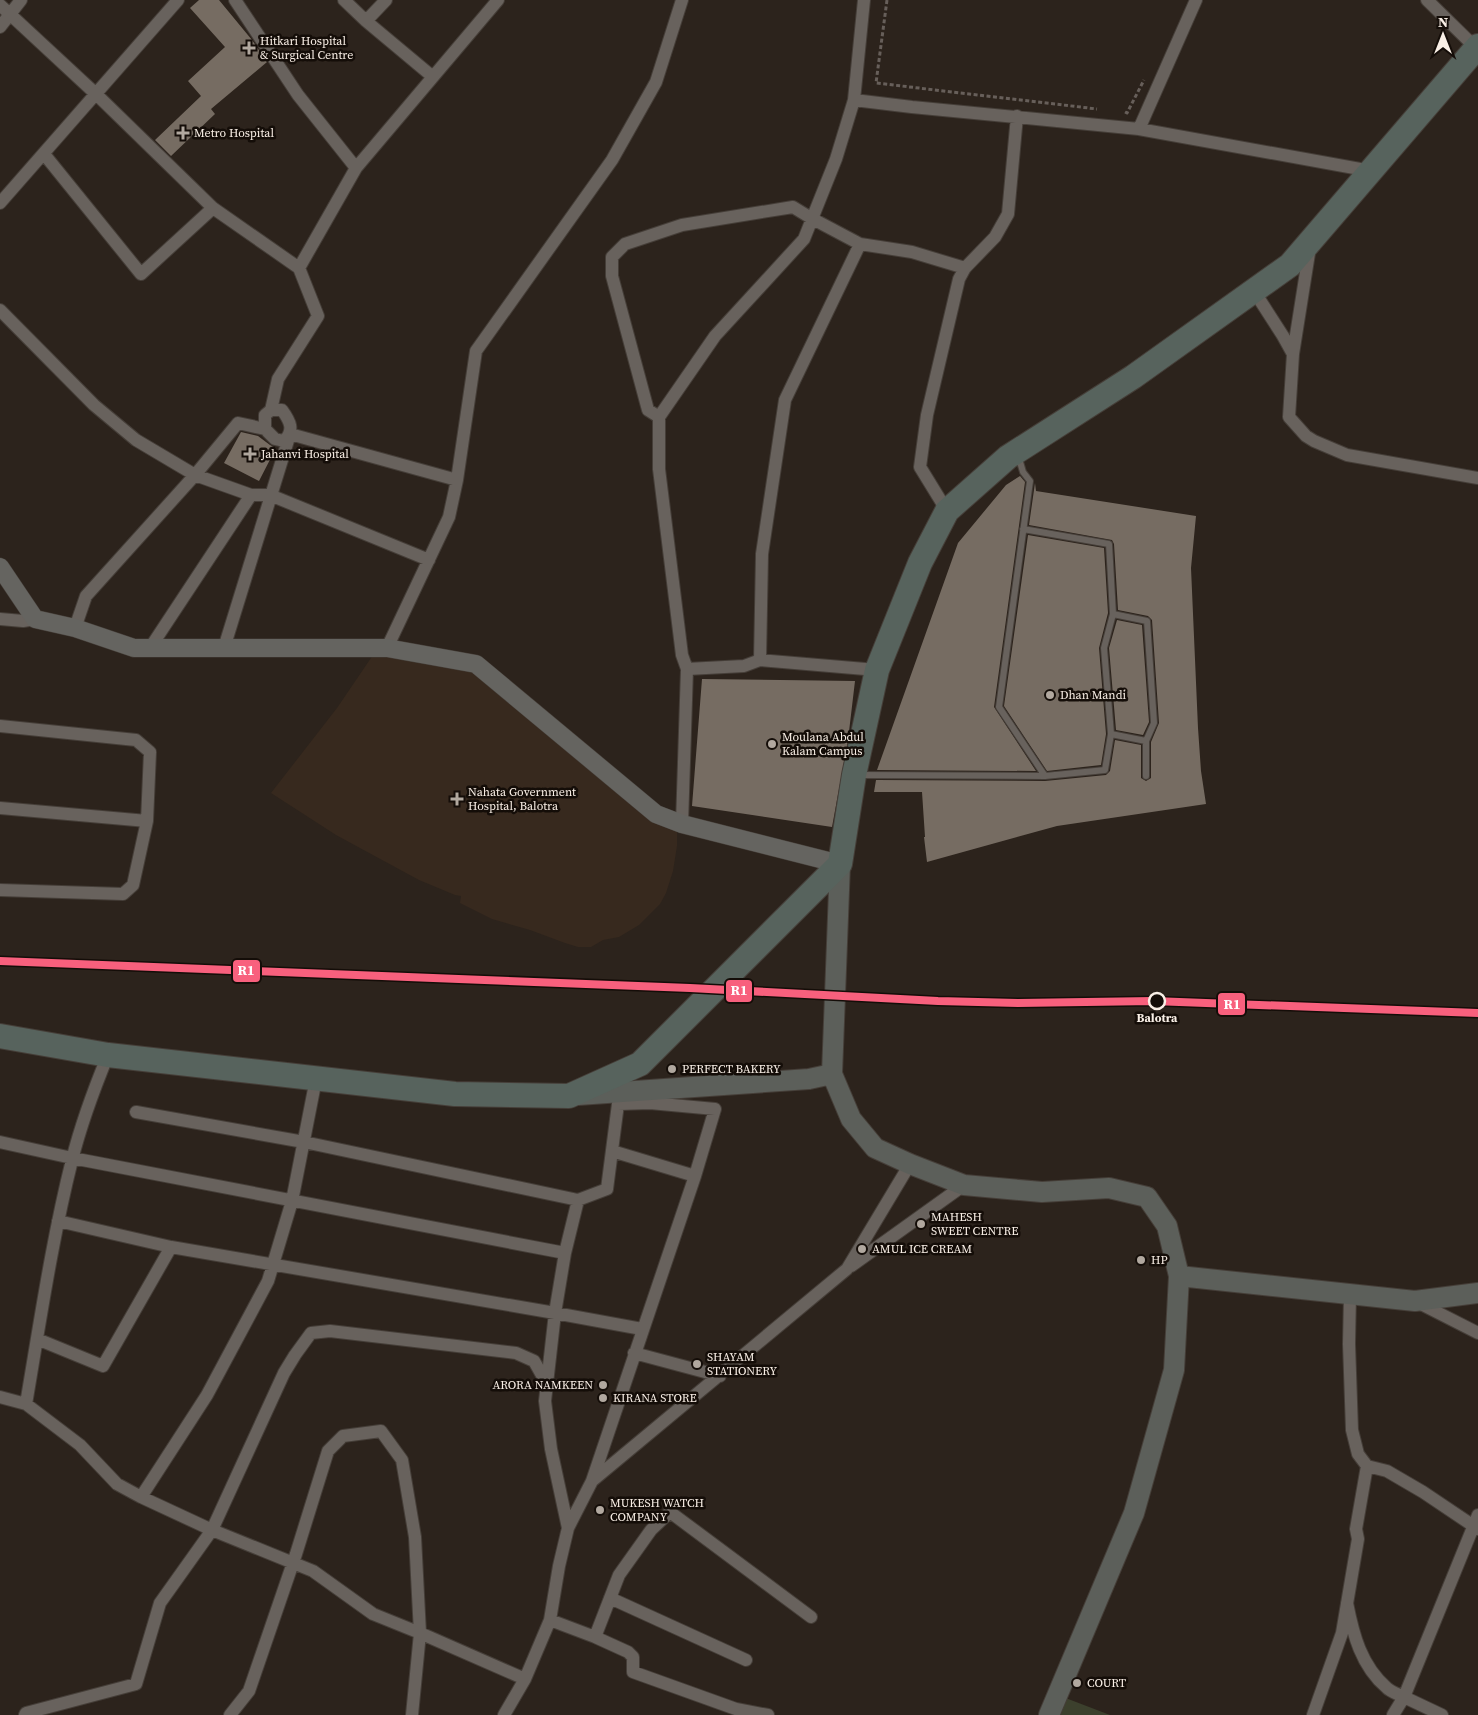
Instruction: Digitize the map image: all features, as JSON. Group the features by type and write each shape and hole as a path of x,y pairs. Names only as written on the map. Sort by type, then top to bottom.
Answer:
{"highway":[{"path":"1,1040 108,1055 455,1094 569,1096 640,1064 840,864 854,775 877,670 920,563 947,511 1008,457 1133,377 1290,266 1477,47"}],"main road":[{"path":"840,864 832,1074 851,1119 875,1148 964,1185 1042,1192 1109,1188 1147,1197 1167,1226 1179,1276 1174,1370 1134,1513 1049,1715"},
{"path":"569,1096 809,1078 832,1074"},
{"path":"1179,1276 1415,1302 1478,1293"}],"street":[{"path":"0,27 21,0"},
{"path":"0,203 178,0"},
{"path":"235,0 298,94 356,168"},
{"path":"344,0 433,77"},
{"path":"366,21 386,0"},
{"path":"299,268 356,168 498,0"},
{"path":"387,648 449,517 457,480 476,351 612,160 656,82 682,0"},
{"path":"1139,130 1196,0"},
{"path":"1427,0 1477,47"},
{"path":"682,824 687,669 682,655 658,470 658,417 716,336 804,239 836,159 854,100 860,1"},
{"path":"0,5 97,94 213,208 299,268 318,316 278,378 271,410 265,415 265,430"},
{"path":"854,100 1139,130 1371,170"},
{"path":"947,511 920,466 927,415 959,278 995,238 1008,214 1017,116"},
{"path":"44,154 141,274 213,208"},
{"path":"658,417 648,410 612,276 612,257 625,244 682,225 793,207 860,244 912,252 966,268"},
{"path":"1311,241 1293,354 1289,417 1314,442 1347,454 1478,478"},
{"path":"760,660 762,554 786,400 860,244"},
{"path":"1254,291 1293,354"},
{"path":"0,310 94,405 136,440 195,475 251,494 270,495 429,560"},
{"path":"224,648 290,434 290,424 282,410 271,410"},
{"path":"75,628 86,596 195,475 238,423 265,430 281,442 286,440 290,434"},
{"path":"290,434 457,480"},
{"path":"150,648 251,494"},
{"path":"0,567 35,619"},
{"path":"0,619 23,622 35,619 75,628 134,648 387,648 476,664 656,814 682,824 840,864"},
{"path":"687,669 744,666 760,660 877,670"},
{"path":"0,726 136,740 150,752 147,821 133,886 123,894 0,890"},
{"path":"0,808 147,821"},
{"path":"26,1404 58,1221 72,1158 92,1095 108,1055"},
{"path":"141,1498 207,1395 268,1281 292,1201 316,1078"},
{"path":"136,1112 304,1142 578,1200 607,1190 618,1104 650,1103 715,1109 695,1176 592,1481 568,1528 559,1566 550,1620 525,1679 504,1715"},
{"path":"0,1142 72,1158 565,1254"},
{"path":"612,1151 695,1176"},
{"path":"847,1269 910,1164"},
{"path":"592,1481 847,1269 964,1185"},
{"path":"568,1528 551,1450 545,1401 555,1313 565,1254 578,1200"},
{"path":"58,1221 171,1247 555,1313 642,1330"},
{"path":"37,1339 103,1366 171,1247"},
{"path":"1350,1294 1349,1344 1352,1430 1358,1454 1367,1466 1387,1471 1476,1523 1404,1697 1393,1715"},
{"path":"1415,1302 1478,1333"},
{"path":"25,1715 26,1713 136,1684 160,1603 212,1530 284,1374 311,1333 330,1330 516,1353 534,1362 547,1384"},
{"path":"634,1353 720,1376"},
{"path":"0,1397 26,1404 80,1446 117,1484 141,1498 212,1530 313,1571 373,1614 525,1679"},
{"path":"230,1715 250,1691 328,1450 343,1436 382,1431 402,1460 415,1537 420,1633 412,1715"},
{"path":"1313,1715 1342,1633 1358,1539 1356,1529 1367,1466"},
{"path":"595,1637 619,1575 651,1530 670,1512 811,1617"},
{"path":"610,1598 746,1660"},
{"path":"1347,1603 1354,1638 1373,1674 1388,1689 1442,1715"},
{"path":"550,1620 628,1652 633,1658 633,1672 736,1709 768,1715"}],"lane":[{"path":"1017,451 1023,472 1030,481 998,707 1045,776"},
{"path":"854,775 1045,776 1104,770 1112,734 1104,648 1113,614 1109,544 1023,529"},
{"path":"1113,614 1147,621 1154,722 1146,741 1146,776"},
{"path":"1112,734 1146,741"}],"path":[{"path":"887,0 876,83 1098,109"},
{"path":"1118,112 1127,113 1145,77"}],"shaded area":[{"name":"Nahata Government Hospital, Balotra","path":"373,655 476,667 677,825 677,846 673,871 666,893 660,904 639,925 619,937 603,940 591,947 578,947 492,919 460,903 461,896 419,880 336,835 271,793 337,708"}],"green space":[{"path":"1063,1697 1110,1715 1054,1715"}],"building":[{"path":"199,0 219,0 252,40 267,62 211,109 215,114 171,156 155,140 201,96 188,81 225,47 190,8"},
{"path":"241,432 258,436 276,448 259,481 224,463"},
{"path":"1020,476 1025,482 994,707 1036,771 877,770 958,543 1006,485"},
{"path":"1035,483 1036,491 1196,516 1191,568 1198,728 1201,771 1206,804 1057,826 927,862 922,792 874,792 876,780 1045,781 1106,775 1110,771 1115,740 1141,745 1141,778 1146,781 1151,778 1151,742 1159,723 1152,620 1148,616 1118,610 1114,544 1112,540 1029,525"},
{"path":"1028,535 1104,548 1108,613 1099,648 1106,734 1101,765 1047,771 1004,706"},
{"path":"1117,620 1142,625 1149,722 1143,735 1116,730 1109,648"},
{"name":"Moulana Abdul Kalam Campus","path":"702,679 855,681 848,740 832,827 692,806"}],"transit line":[{"name":"R1","path":"0,961 690,988 938,1001 1018,1003 1153,1001 1478,1013"}],"place":[{"name":"Hitkari Hospital & Surgical Centre","path":"249,48"},
{"name":"Metro Hospital","path":"183,133"},
{"name":"Jahanvi Hospital","path":"250,454"},
{"name":"Dhan Mandi","path":"1050,695"},
{"name":"Moulana Abdul Kalam Campus","path":"772,744"},
{"name":"Nahata Government Hospital, Balotra","path":"457,799"},
{"name":"Balotra","path":"1157,1001"},
{"name":"PERFECT BAKERY","path":"672,1069"},
{"name":"MAHESH SWEET CENTRE","path":"921,1224"},
{"name":"AMUL ICE CREAM","path":"862,1249"},
{"name":"HP","path":"1141,1260"},
{"name":"SHAYAM STATIONERY","path":"697,1364"},
{"name":"ARORA NAMKEEN","path":"603,1385"},
{"name":"KIRANA STORE","path":"603,1398"},
{"name":"MUKESH WATCH COMPANY","path":"600,1510"},
{"name":"COURT","path":"1077,1683"}]}
